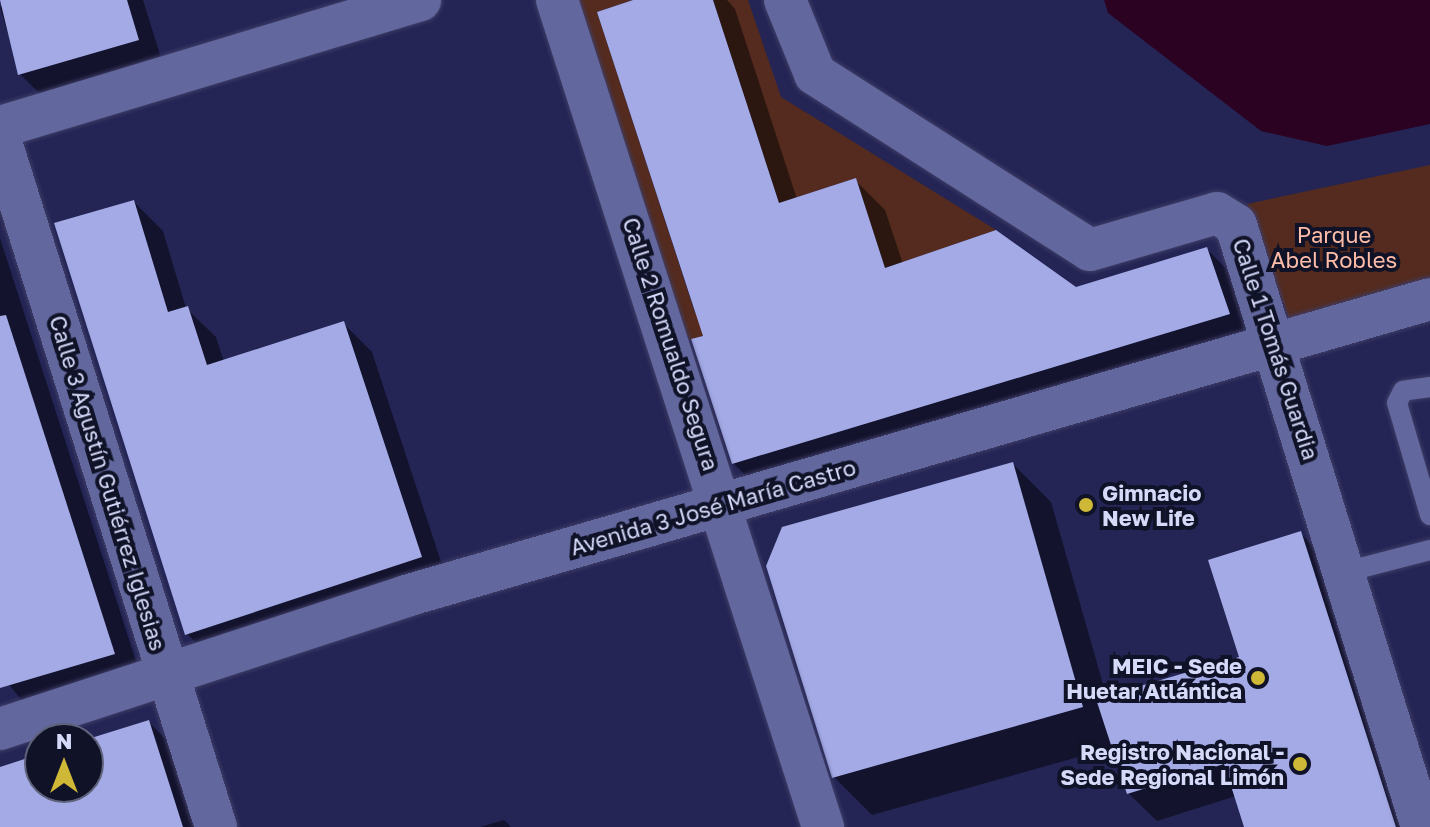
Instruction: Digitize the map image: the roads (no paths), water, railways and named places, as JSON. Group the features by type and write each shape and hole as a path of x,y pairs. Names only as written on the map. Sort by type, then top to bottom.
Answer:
{"street":[{"path":"0,127 420,0"},
{"name":"Calle 2 Romualdo Segura","path":"557,0 724,504 823,827"},
{"name":"Calle 1 Tomás Guardia","path":"785,0 815,74 1090,250 1217,213 1236,225 1275,342 1422,827"},
{"name":"Calle 3 Agustín Gutiérrez Iglesias","path":"0,139 216,827"},
{"name":"Avenida 3 José María Castro","path":"0,729 168,674 724,504 1430,299"}],"lane":[{"path":"1430,387 1403,391 1397,403 1430,515"},
{"path":"1345,572 1430,550"}],"place":[{"name":"Gimnacio New Life","path":"1086,505"},
{"name":"MEIC - Sede Huetar Atlántica","path":"1258,678"},
{"name":"Registro Nacional - Sede Regional Limón","path":"1300,764"}],"park label":[{"name":"Parque Abel Robles","path":"1334,246"}]}
